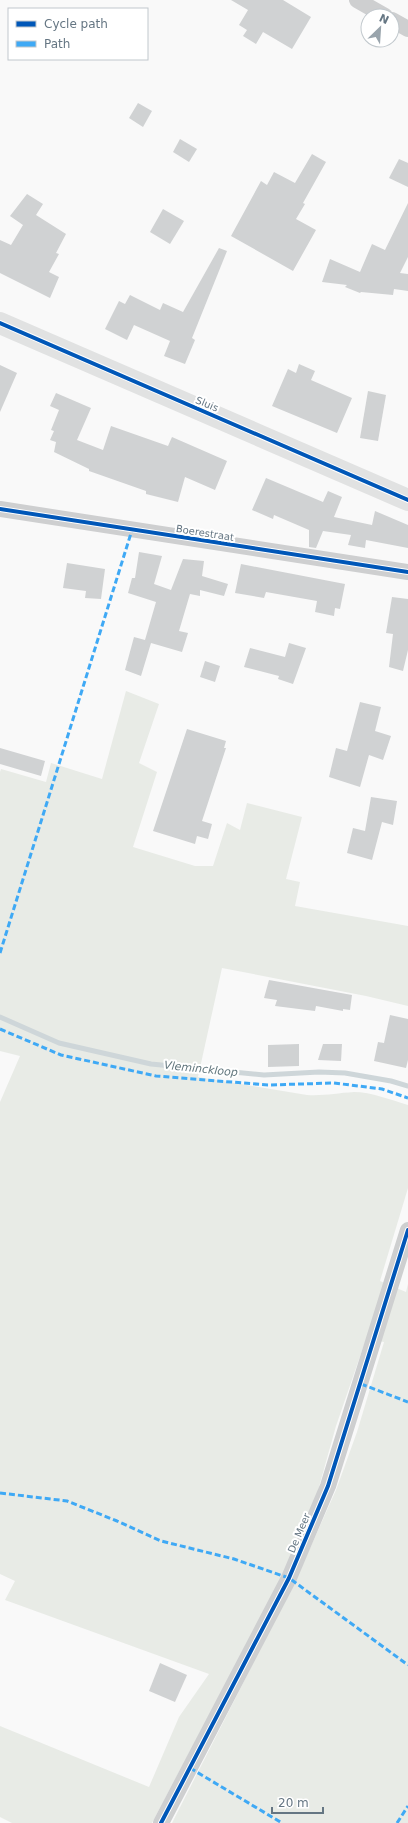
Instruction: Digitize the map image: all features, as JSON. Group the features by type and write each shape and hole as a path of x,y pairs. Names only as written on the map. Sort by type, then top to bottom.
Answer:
{"street":[{"path":"357,0 371,8"},
{"name":"Sluis","path":"0,323 408,500"},
{"name":"Boerestraat","path":"0,509 408,572"},
{"name":"De Meer","path":"161,1823 289,1578 328,1486 408,1230"}],"shaded area":[{"path":"126,691 159,704 139,763 157,772 133,847 195,866 213,866 227,823 240,830 247,803 302,817 286,879 300,882 295,906 408,926 408,1006 366,996 222,968 198,1077 307,1095 361,1092 408,1105 408,1188 380,1281 406,1292 408,1284 408,1823 172,1823 299,1573 336,1490 357,1432 384,1342 366,1339 336,1426 317,1494 289,1563 152,1823 12,1823 0,1817 0,1726 149,1787 179,1717 209,1674 5,1600 15,1581 0,1574 0,1102 20,1056 0,1051 0,772 1,769 46,782 51,763 102,779"}],"building":[{"path":"231,0 283,0 311,17 292,49 263,32 256,44 243,36 247,30 239,25 248,10"},
{"path":"138,103 152,111 143,127 129,118"},
{"path":"180,139 197,149 189,162 173,152"},
{"path":"312,154 326,162 303,203 305,204 296,219 316,230 293,271 231,236 261,181 267,185 274,172 295,183"},
{"path":"399,159 408,163 408,187 389,178"},
{"path":"27,194 43,204 36,215 66,234 56,253 59,254 49,272 59,277 50,298 0,273 0,240 11,245 23,225 10,216"},
{"path":"408,203 408,257 400,273 408,274 408,291 394,289 393,295 360,293 345,287 347,285 322,282 330,259 360,272 372,244 385,250"},
{"path":"163,209 184,221 170,244 150,232"},
{"path":"219,248 227,251 192,338 195,340 185,364 164,356 170,341 134,325 127,340 105,329 119,301 125,304 130,295 160,310 163,303 183,312"},
{"path":"299,364 315,371 311,380 352,398 337,433 272,406 288,369 296,373"},
{"path":"0,365 17,373 0,412"},
{"path":"368,391 386,395 378,441 360,438"},
{"path":"56,393 91,408 77,440 103,450 111,426 168,446 172,437 227,461 215,490 185,477 178,502 146,494 146,491 89,471 89,469 54,452 56,442 50,440 54,431 51,430 59,410 50,406"},
{"path":"266,478 323,502 328,491 342,497 334,517 372,525 375,511 408,525 408,548 366,540 365,548 348,545 351,535 323,531 316,548 309,547 309,530 274,515 273,519 252,510"},
{"path":"139,552 162,556 154,584 171,590 183,559 204,561 202,576 228,584 224,596 200,590 200,596 190,594 179,631 188,633 182,652 151,643 141,676 125,670 134,637 145,640 156,602 128,593 132,578 135,578"},
{"path":"67,563 105,569 101,599 85,598 86,591 63,588"},
{"path":"241,564 345,584 340,609 335,608 334,616 315,612 317,601 266,592 264,598 235,593"},
{"path":"392,597 408,599 408,650 403,671 389,667 393,634 386,633"},
{"path":"289,643 306,648 293,684 278,679 279,676 244,667 250,648 285,657"},
{"path":"205,661 220,666 215,682 200,677"},
{"path":"360,702 381,707 375,731 391,736 383,760 369,755 360,787 329,777 336,748 347,751"},
{"path":"187,729 226,741 224,748 226,748 202,821 212,824 208,839 197,836 195,844 153,831"},
{"path":"0,748 45,761 41,776 0,764"},
{"path":"371,797 397,801 393,825 382,822 372,860 347,853 353,828 365,831"},
{"path":"269,980 352,995 350,1010 343,1009 343,1011 316,1006 315,1011 275,1006 277,1000 264,998"},
{"path":"390,1015 408,1019 408,1060 406,1068 374,1061 378,1042 384,1043"},
{"path":"299,1044 299,1066 268,1067 268,1045"},
{"path":"323,1044 342,1044 341,1061 318,1060"},
{"path":"160,1663 187,1675 175,1702 149,1691"}],"waterway":[{"name":"Vleminckloop","path":"0,1017 59,1043 151,1064 264,1075 319,1072 345,1073 391,1081 408,1086"}],"marked path":[{"path":"0,953 132,530"},
{"path":"0,1029 61,1055 156,1076 268,1085 334,1083 382,1089 408,1098"},
{"path":"361,1384 408,1402"},
{"path":"0,1493 67,1501 161,1541 234,1559 289,1578 408,1665"},
{"path":"190,1768 282,1823"},
{"path":"397,1823 408,1806"}],"cycle path":[{"path":"0,323 408,500"},
{"path":"0,509 408,572"},
{"path":"161,1823 289,1578 328,1486 408,1230"}]}
